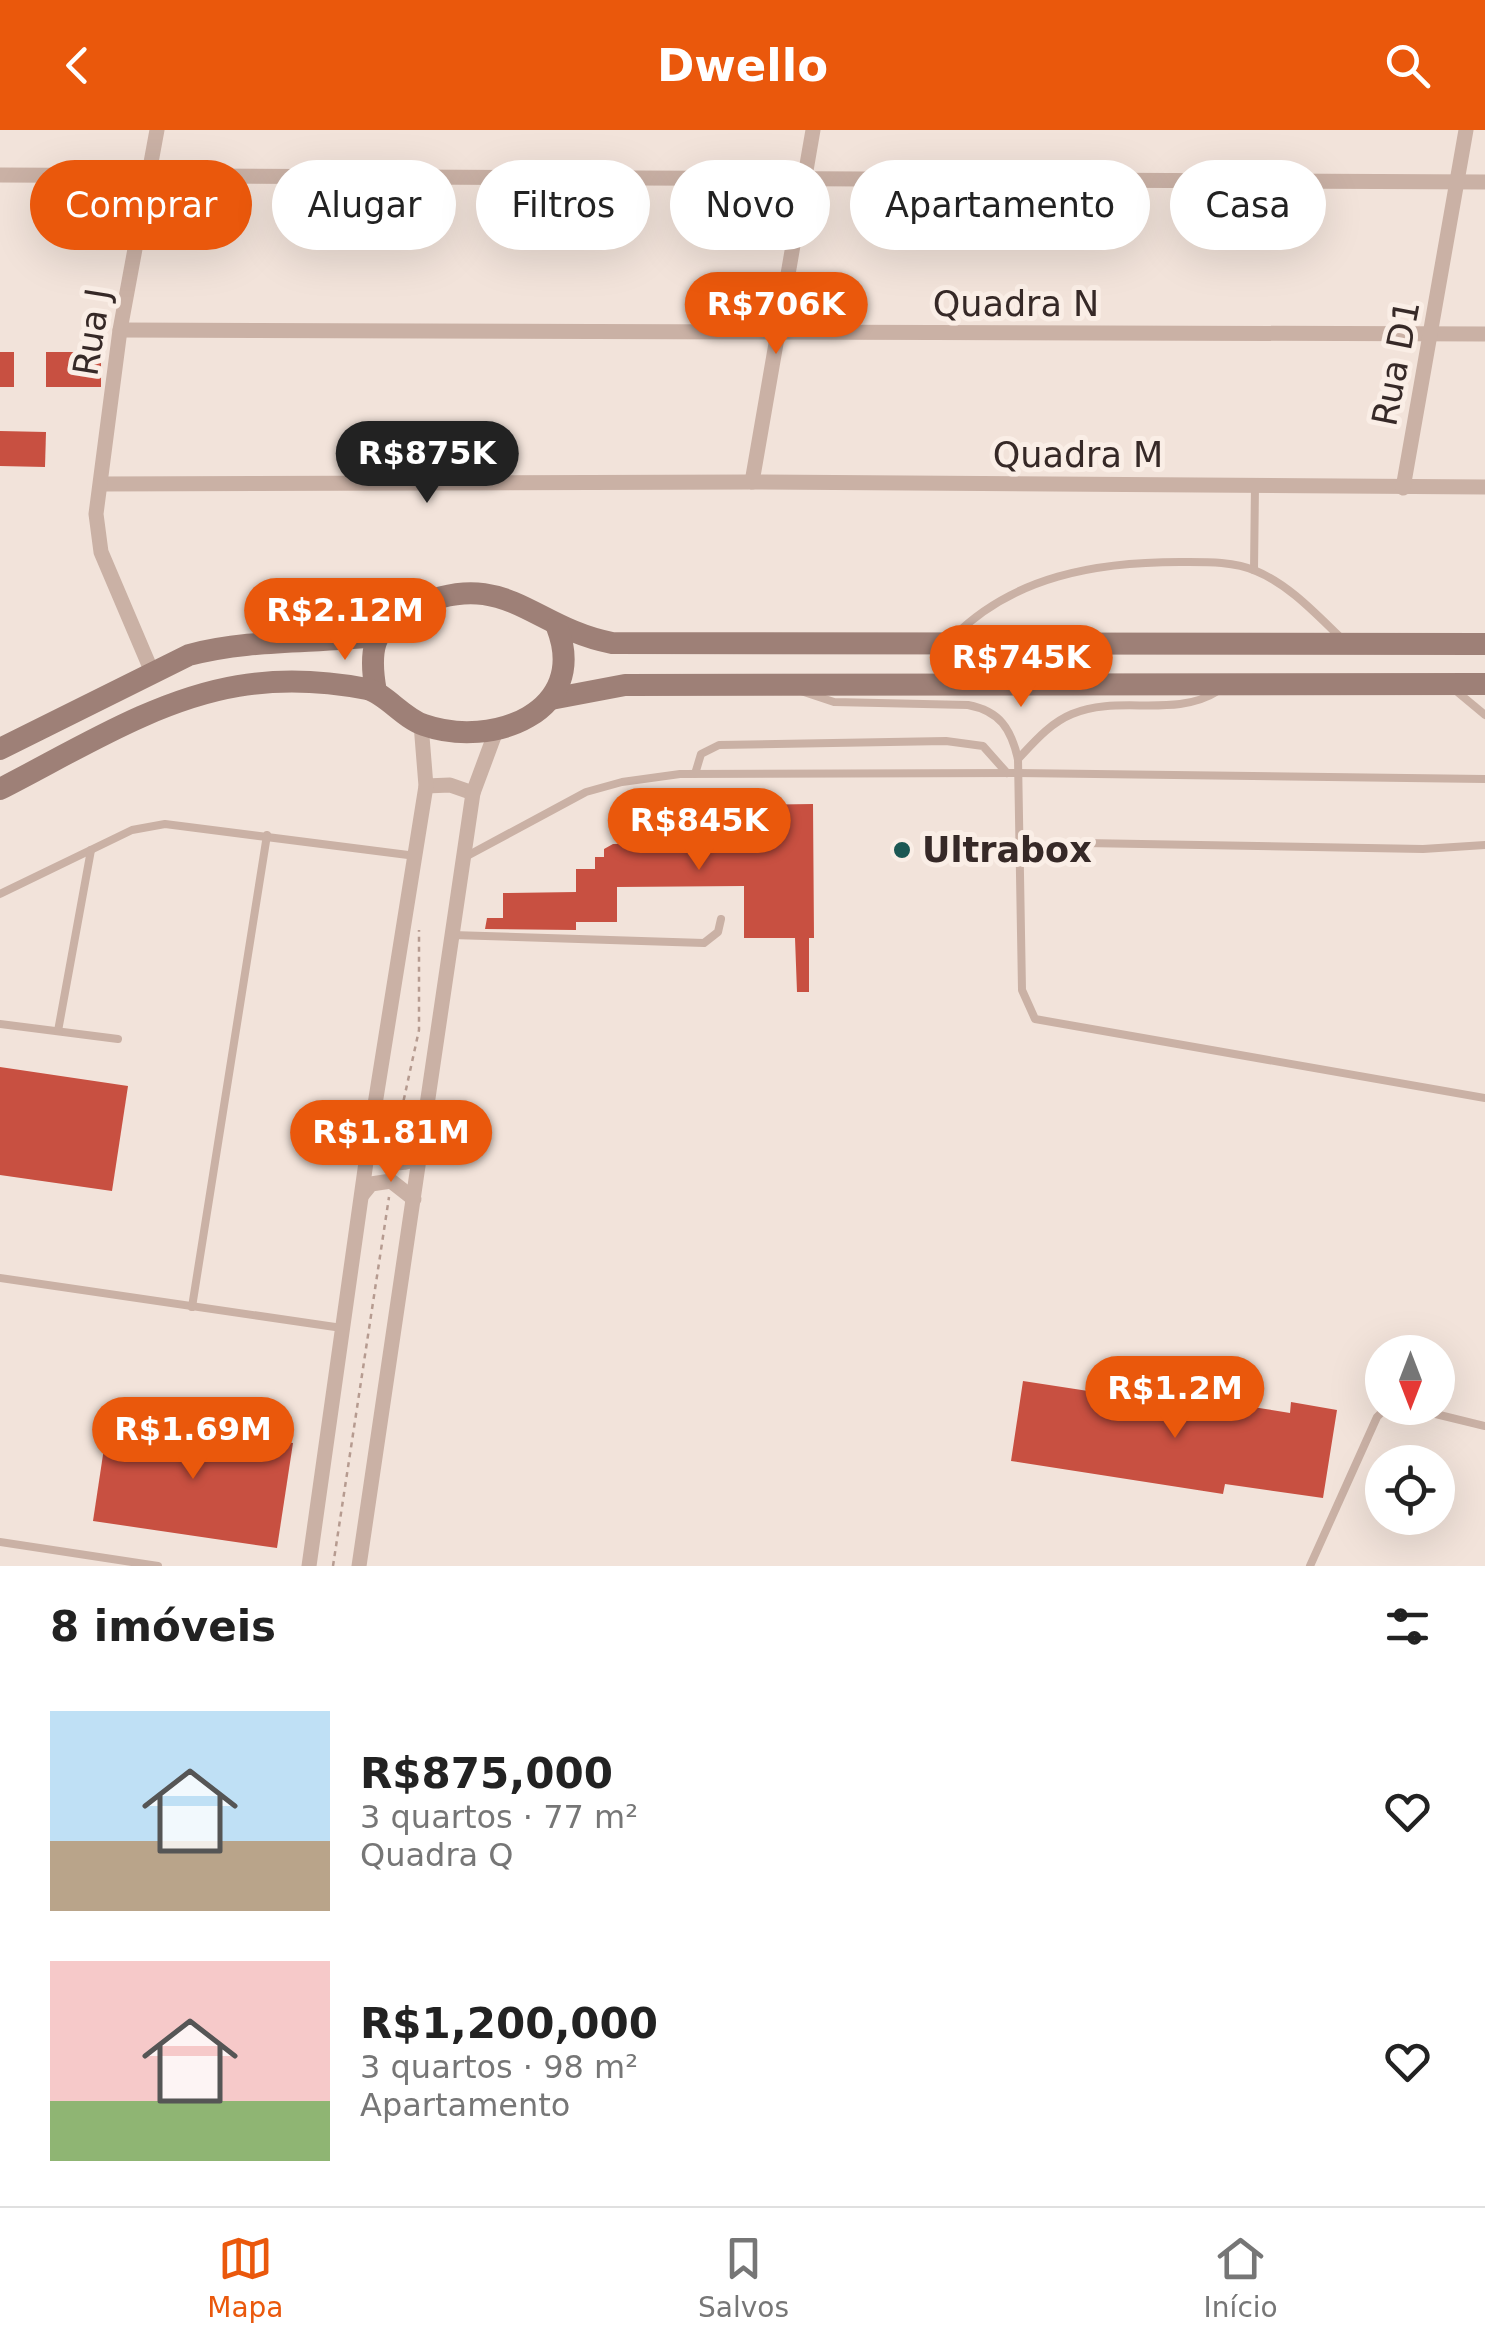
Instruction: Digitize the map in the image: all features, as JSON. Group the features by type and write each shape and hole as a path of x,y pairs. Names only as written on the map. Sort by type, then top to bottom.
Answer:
{"main road":[{"path":"0,748 189,655 221,646 321,643 375,636 400,613 435,596 467,592 519,602 542,613 558,627 612,643 1485,644"},
{"path":"375,636 370,660 376,692 392,708 421,724 452,731 496,731 528,717 551,700 562,684 565,648 558,627"},
{"path":"0,788 170,704 234,686 281,681 376,692"},
{"path":"551,700 614,685 1485,684"}],"street":[{"name":"Rua J","path":"152,160 157,130"},
{"path":"809,160 813,130"},
{"name":"Rua D1","path":"1403,488 1466,130"},
{"path":"0,176 30,176"},
{"path":"252,178 670,180"},
{"path":"830,180 1485,182"},
{"name":"Rua J","path":"135,250 120,330 96,514 101,552 152,672"},
{"path":"752,482 793,250"},
{"name":"Quadra N","path":"120,330 1485,334"},
{"name":"Quadra M","path":"101,484 752,482 1485,488"},
{"path":"309,1566 368,1148 426,786 421,724"},
{"path":"359,1566 473,793 496,731"},
{"path":"426,786 450,784 473,793"},
{"path":"368,1148 390,1162 412,1162 422,1155"},
{"path":"362,1195 371,1184 391,1181 414,1198"}],"lane":[{"path":"1254,486 1254,570"},
{"path":"947,643 972,618 1001,600 1062,574 1147,562 1224,564 1254,570 1280,584 1347,643"},
{"path":"788,684 810,696 834,702 986,708 1008,728 1018,759"},
{"path":"1228,684 1184,704 1094,708 1073,713 1040,734 1018,759 1012,773 1022,990 1035,1019 1485,1098"},
{"path":"1447,684 1485,715"},
{"path":"695,774 701,754 719,745 926,741 984,746 1012,773"},
{"path":"463,858 586,792 622,782 695,774 1012,773 1485,779"},
{"path":"0,894 132,830 165,824 416,856"},
{"path":"192,1307 267,835"},
{"path":"1084,843 1423,849 1485,845"},
{"path":"58,1031 91,850"},
{"path":"452,935 704,943 718,932 721,919"},
{"path":"0,1024 118,1038"},
{"path":"0,1278 344,1328"},
{"path":"1455,1419 1485,1426"},
{"path":"1310,1566 1374,1425"},
{"path":"0,1542 158,1566"}],"building":[{"path":"0,352 14,352 14,387 0,387"},
{"path":"46,352 101,352 101,387 46,387"},
{"path":"0,431 46,432 45,467 0,466"},
{"path":"734,799 734,805 813,804 814,938 809,938 809,992 797,992 795,938 744,938 744,886 617,887 617,922 576,922 576,930 485,929 487,918 503,918 503,893 576,892 576,869 595,869 595,857 604,857 604,849 613,844 676,843 675,800"},
{"path":"0,1067 128,1086 112,1191 0,1175"},
{"path":"1023,1381 1238,1414 1240,1405 1290,1413 1291,1402 1337,1410 1323,1498 1225,1484 1223,1494 1011,1461"},
{"path":"109,1415 293,1443 277,1548 93,1521"}],"place":[{"name":"Ultrabox","path":"902,850"}]}
